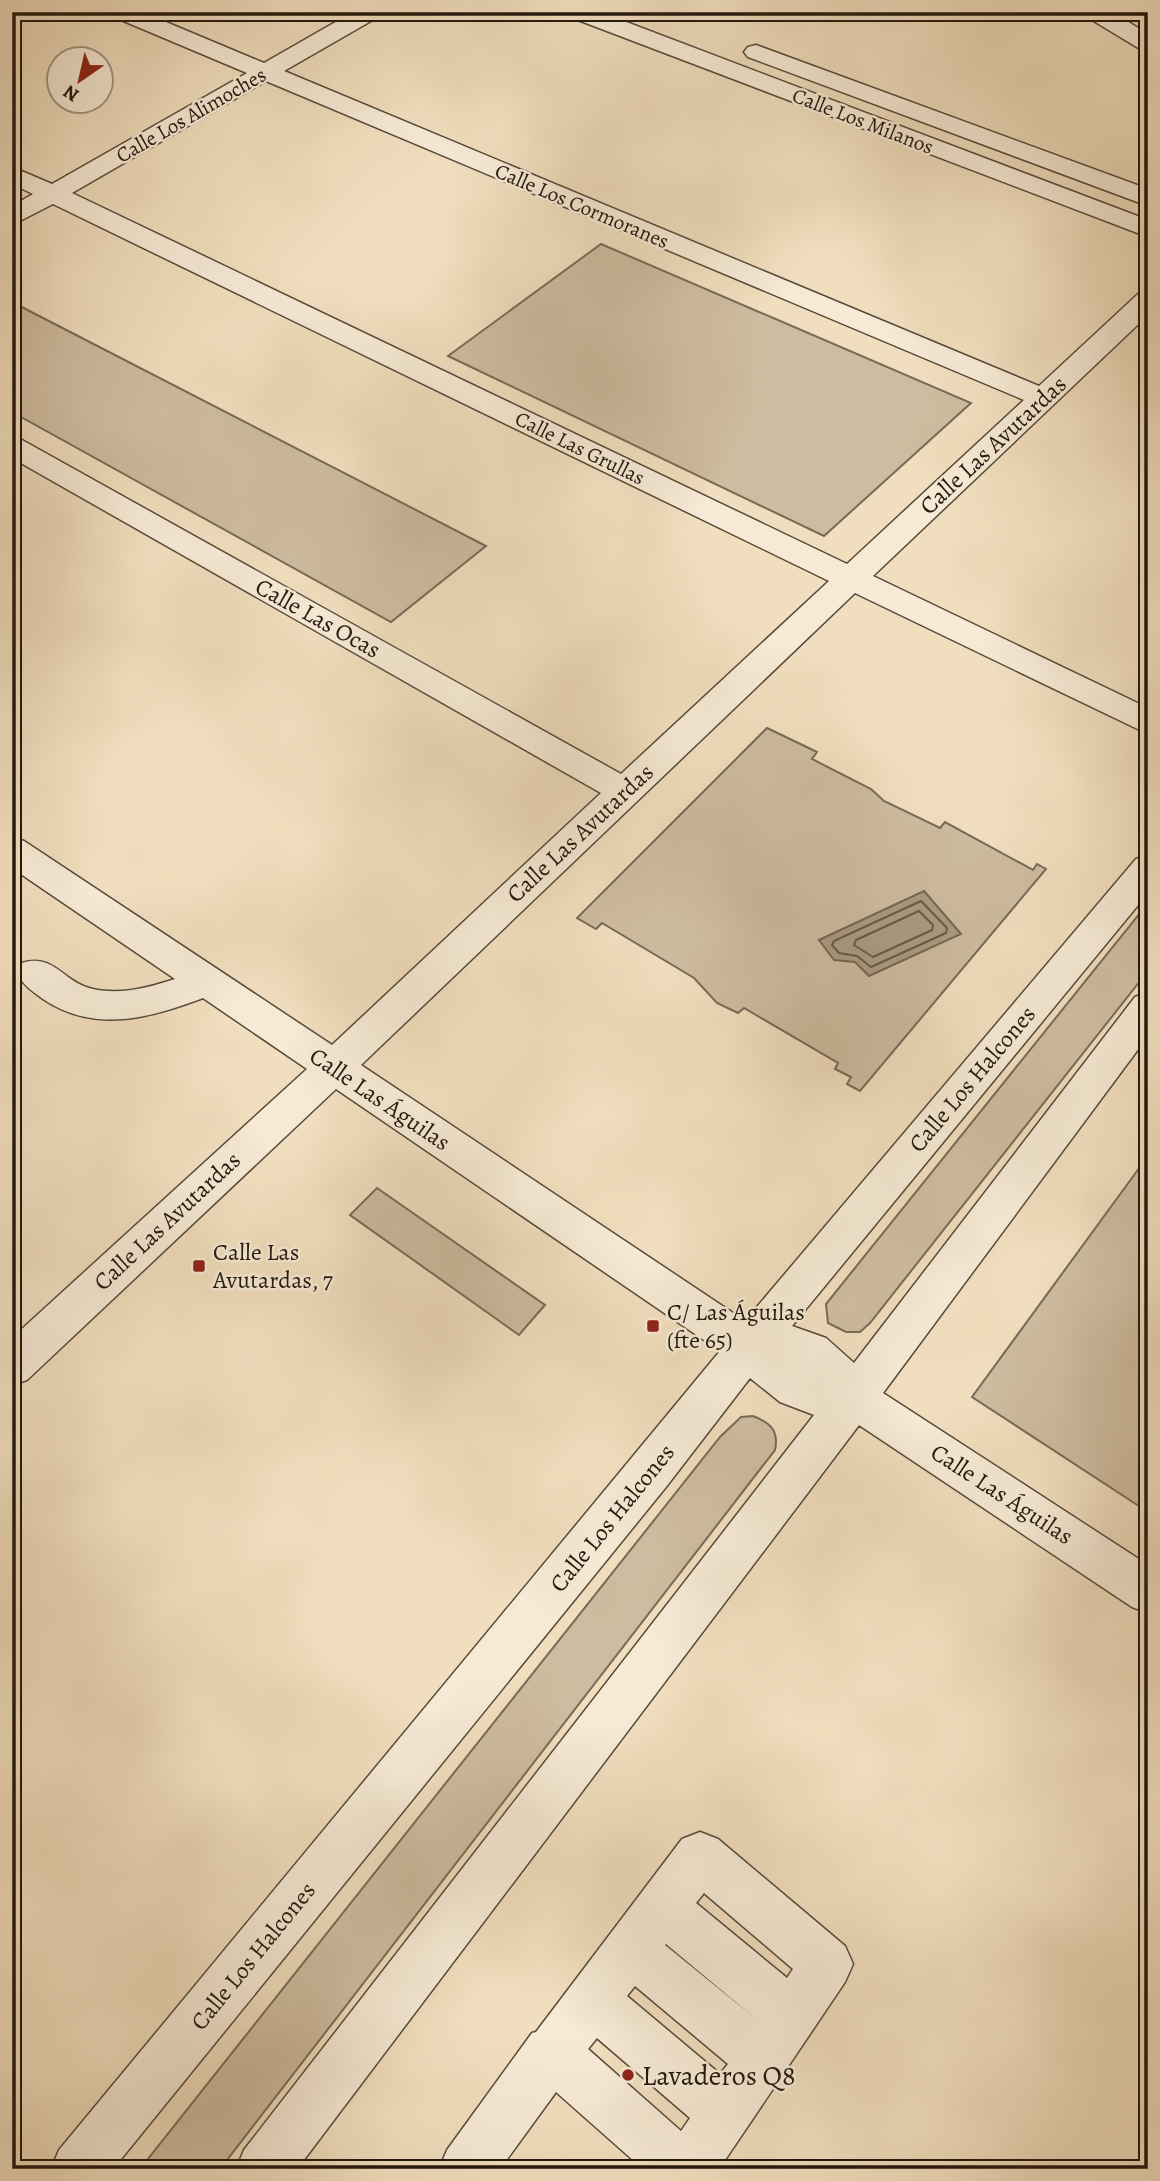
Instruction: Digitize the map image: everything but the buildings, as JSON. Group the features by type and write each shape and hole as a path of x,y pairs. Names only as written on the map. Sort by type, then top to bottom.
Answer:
{"street":[{"name":"Calle Los Cormoranes","path":"122,12 1043,398"},
{"name":"Calle Los Alimoches","path":"12,217 370,12"},
{"name":"Calle Los Milanos","path":"578,12 1148,229"},
{"path":"1095,12 1148,44"},
{"path":"730,42 1148,198"},
{"name":"Calle Las Grullas","path":"12,174 1148,722"},
{"name":"Calle Las Avutardas","path":"12,1366 333,1068 1148,300"},
{"name":"Calle Las Ocas","path":"12,446 624,791"},
{"name":"Calle Las Águilas","path":"12,850 749,1347 788,1386 812,1397 833,1401 855,1398 1148,1591"},
{"name":"Calle Los Halcones","path":"78,2169 650,1472 749,1347 1148,868"},
{"path":"35,973 75,999 105,1007 130,1007 206,982"},
{"path":"263,2169 855,1398 1148,1007"},
{"path":"475,2165 551,2052 700,1857 827,1964 685,2169 551,2052"},
{"path":"630,1949 763,2059"},
{"path":"592,2000 725,2113"}],"shaded area":[{"path":"601,244 971,403 824,536 448,356"},
{"path":"12,302 486,546 391,622 12,412"},
{"path":"767,728 817,752 812,759 871,789 884,801 940,828 945,822 1033,870 1037,864 1046,869 860,1091 847,1084 851,1077 835,1069 838,1063 744,1008 738,1013 717,1003 694,978 602,923 596,929 577,918"},
{"path":"1148,903 1148,971 870,1323 860,1332 846,1332 828,1323 826,1304"},
{"path":"1148,1156 1148,1512 972,1397"},
{"path":"377,1188 545,1305 519,1335 350,1215"},
{"path":"753,1416 772,1428 776,1438 775,1450 220,2169 140,2169 720,1437 741,1417"}],"water":[{"path":"924,891 961,934 869,976 855,962 834,960 819,940"}],"place":[{"name":"Calle Las Avutardas, 7","path":"199,1266"},
{"name":"C/ Las Águilas (fte 65)","path":"653,1326"},
{"name":"Lavaderos Q8","path":"628,2075"}]}
